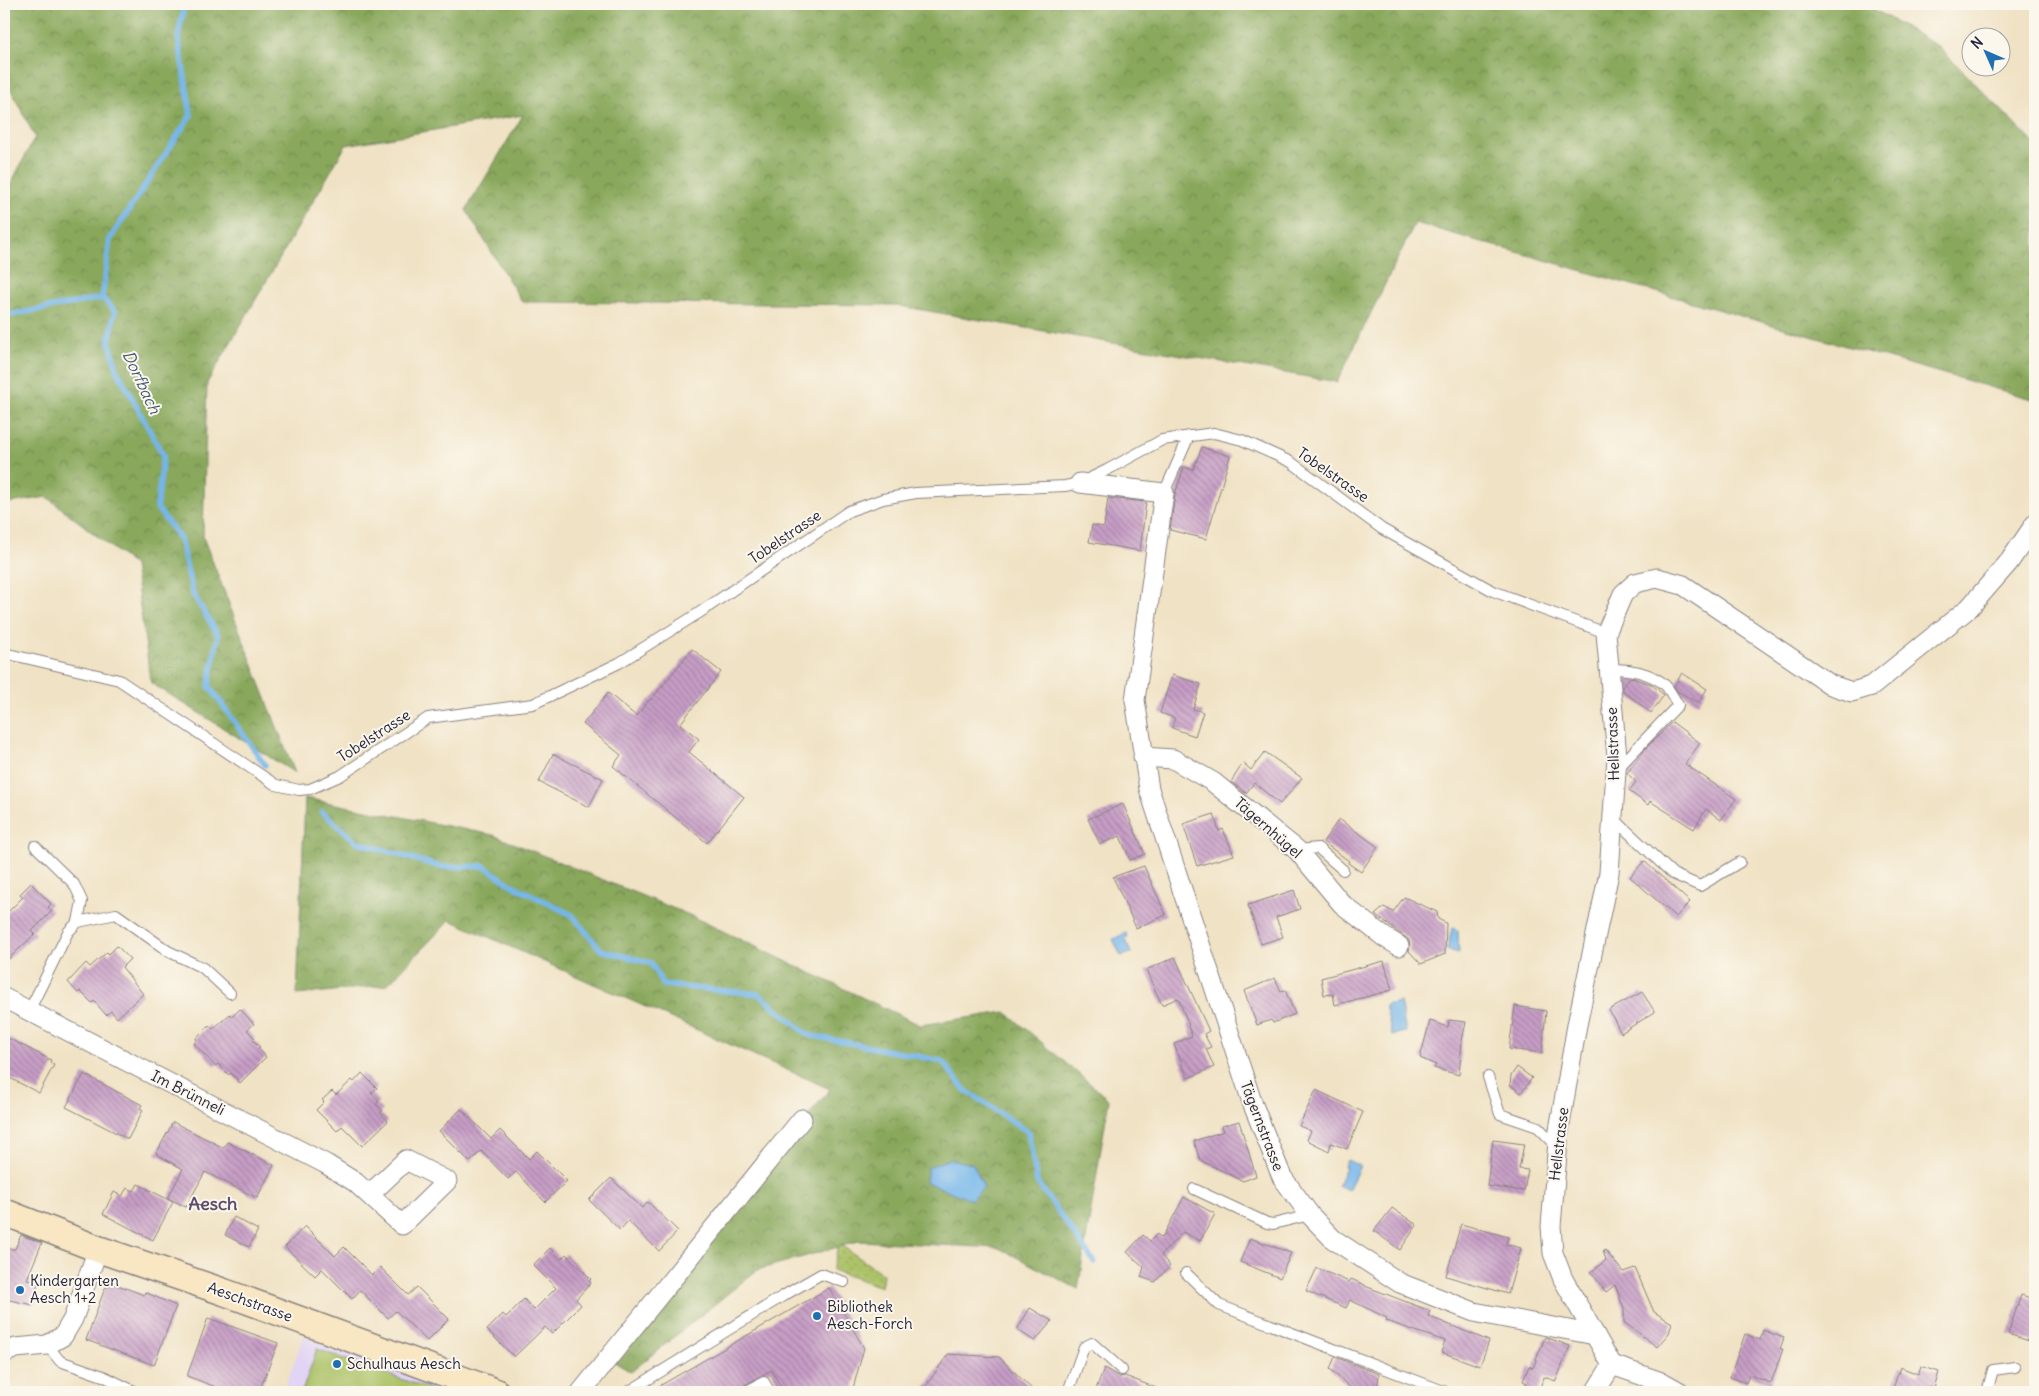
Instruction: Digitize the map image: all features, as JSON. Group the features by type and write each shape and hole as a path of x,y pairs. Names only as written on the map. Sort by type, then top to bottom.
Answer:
{"main road":[{"name":"Aeschstrasse","path":"4,1212 98,1249 224,1292 496,1392"}],"street":[{"path":"1080,483 1164,493"},
{"name":"Tägernstrasse","path":"1164,493 1135,700 1143,757 1149,789 1253,1105 1282,1177 1310,1215 1333,1239 1400,1283 1474,1312 1595,1335"},
{"name":"Hellstrasse","path":"1612,1365 1562,1279 1553,1253 1551,1226 1557,1146 1577,1025 1609,873 1616,757 1606,633 1623,594 1635,583 1657,578 1683,585 1831,685 1852,692 1872,686 1970,608 2009,562 2035,524"},
{"name":"Tägernhügel","path":"1143,757 1172,759 1213,782 1297,850 1342,904 1384,937 1399,946"},
{"name":"Im Brünneli","path":"4,998 326,1164 370,1194"},
{"path":"581,1392 802,1120"},
{"path":"4,1353 16,1348 47,1345 63,1336 73,1319 98,1249"},
{"path":"1595,1392 1612,1365 1664,1383 1680,1392"}],"lane":[{"name":"Tobelstrasse","path":"4,653 119,680 276,785 299,790 310,789 340,776 428,718 532,704 619,663 699,613 849,512 883,499 916,493 1065,486 1080,483 1162,440 1214,433 1242,440 1290,462 1382,529 1493,591 1606,633"},
{"path":"1164,493 1189,436"},
{"path":"1609,670 1618,668 1643,673 1665,686 1678,705 1616,770"},
{"path":"1613,818 1673,874 1700,886 1740,862"},
{"path":"35,846 74,884 82,901 78,922"},
{"path":"1297,850 1318,848 1343,870"},
{"path":"29,1011 68,932 78,922 116,914 168,950 203,968 230,993"},
{"path":"1488,1077 1500,1114 1538,1127 1557,1146"},
{"path":"1194,1189 1267,1223 1272,1224 1310,1215"},
{"path":"628,1392 822,1274 844,1282"},
{"path":"1186,1274 1219,1305 1446,1392"},
{"path":"1068,1392 1084,1346 1092,1343 1122,1370"},
{"path":"47,1345 60,1361 103,1376 136,1392"},
{"path":"1987,1392 1993,1370 2015,1367"},
{"path":"745,1392 764,1382 770,1392"}],"shaded area":[{"name":"Schulhaus Aesch","path":"304,1336 458,1392 283,1392"}],"green space":[{"path":"4,4 1865,4 1939,47 1962,70 1962,78 1970,78 2035,144 2035,400 1415,223 1337,382 894,305 522,302 466,210 523,115 346,145 207,383 203,537 295,773 151,683 134,565 47,497 4,504 4,197 35,137 4,77"},
{"path":"305,798 493,835 687,914 920,1025 1006,1012 1109,1100 1078,1289 999,1248 859,1241 757,1270 631,1372 611,1360 830,1089 450,920 387,985 297,995"},
{"path":"839,1244 883,1274 881,1287 832,1270"},
{"path":"317,1349 437,1392 302,1392"}],"water":[{"path":"1452,928 1458,930 1459,953 1447,950"},
{"path":"1126,933 1128,937 1125,938 1131,953 1121,956 1113,939"},
{"path":"1400,1002 1406,1032 1392,1035 1385,1005"},
{"path":"949,1159 973,1164 984,1187 971,1200 926,1182 928,1167"},
{"path":"1347,1160 1360,1166 1348,1190 1338,1185"}],"building":[{"path":"1202,447 1230,456 1206,539 1170,530 1175,494 1184,467 1193,470"},
{"path":"1108,498 1146,502 1140,551 1089,542 1092,525 1104,527"},
{"path":"692,649 721,672 680,724 699,739 689,752 744,797 707,843 613,766 621,755 583,724 608,693 636,716"},
{"path":"1682,673 1707,689 1698,703 1677,691 1674,686"},
{"path":"1172,675 1201,684 1193,709 1203,712 1195,736 1172,728 1175,718 1160,713"},
{"path":"1630,677 1651,684 1664,695 1651,713 1622,690 1622,687"},
{"path":"1672,722 1700,743 1685,764 1736,799 1721,820 1706,809 1694,829 1650,801 1648,805 1629,791 1636,782 1627,773 1646,748"},
{"path":"1265,752 1302,778 1280,804 1254,783 1246,793 1231,782 1243,763 1251,770"},
{"path":"553,754 603,779 589,807 539,782"},
{"path":"1123,804 1145,854 1130,860 1120,836 1100,844 1088,819"},
{"path":"1214,814 1219,831 1223,829 1234,855 1197,866 1183,824"},
{"path":"1339,819 1378,847 1361,872 1323,842"},
{"path":"1644,861 1690,902 1676,917 1630,877"},
{"path":"1144,866 1166,915 1136,928 1113,877"},
{"path":"31,883 51,904 48,907 52,911 32,931 35,934 4,963 4,916 23,897 20,894"},
{"path":"1294,890 1300,909 1276,917 1283,937 1261,944 1248,905"},
{"path":"1404,897 1437,912 1438,919 1446,923 1445,954 1421,964 1409,951 1409,940 1375,915 1384,907 1393,912"},
{"path":"117,946 130,959 122,967 143,994 117,1018 111,1011 106,1015 94,1001 92,1003 80,991 78,993 68,982 86,963 90,967"},
{"path":"1175,957 1209,1031 1204,1034 1211,1047 1206,1049 1214,1067 1188,1078 1174,1044 1192,1036 1189,1025 1178,998 1162,1005 1146,970"},
{"path":"1384,961 1392,990 1335,1005 1333,994 1324,995 1321,978"},
{"path":"1275,978 1281,991 1285,990 1295,1014 1273,1023 1271,1020 1257,1025 1244,991"},
{"path":"1642,992 1655,1012 1621,1033 1609,1010"},
{"path":"1515,1006 1546,1011 1542,1053 1509,1049"},
{"path":"240,1009 254,1024 247,1030 255,1038 253,1040 266,1057 240,1083 231,1073 229,1075 218,1064 215,1066 194,1043 197,1040 196,1038 209,1025 213,1029 230,1014 232,1017"},
{"path":"1449,1020 1466,1022 1459,1075 1434,1068 1436,1065 1420,1058 1430,1021 1448,1027"},
{"path":"4,1036 51,1060 50,1063 54,1065 39,1093 4,1075"},
{"path":"1517,1067 1532,1078 1521,1093 1510,1085 1511,1076"},
{"path":"362,1073 377,1088 371,1093 379,1102 376,1104 383,1110 380,1113 388,1121 362,1146 342,1126 337,1131 316,1110 324,1102 322,1100 332,1091 336,1095 352,1080 354,1082"},
{"path":"84,1074 142,1105 140,1108 143,1110 128,1139 66,1107"},
{"path":"1316,1090 1363,1112 1347,1149 1331,1143 1329,1151 1307,1140 1311,1131 1299,1126"},
{"path":"461,1109 491,1139 500,1130 529,1159 537,1151 567,1181 545,1202 516,1172 508,1179 481,1151 470,1162 439,1131"},
{"path":"1239,1121 1256,1176 1243,1181 1200,1160 1194,1141 1224,1131 1222,1126"},
{"path":"173,1122 224,1148 227,1142 274,1165 257,1198 205,1172 186,1207 168,1198 183,1169 156,1154"},
{"path":"1493,1140 1524,1144 1519,1169 1528,1170 1524,1191 1487,1186"},
{"path":"611,1178 642,1208 648,1202 678,1231 659,1251 628,1221 620,1230 589,1200"},
{"path":"138,1184 173,1202 153,1240 103,1214 114,1192 122,1196 127,1188 134,1191"},
{"path":"1184,1197 1215,1214 1200,1241 1183,1232 1161,1255 1170,1266 1155,1282 1141,1277 1144,1267 1127,1252 1143,1235 1150,1241 1157,1234 1162,1238"},
{"path":"1392,1208 1417,1225 1400,1250 1374,1231"},
{"path":"234,1217 258,1230 249,1247 225,1235"},
{"path":"1461,1224 1508,1237 1506,1244 1521,1248 1508,1294 1446,1276"},
{"path":"305,1226 335,1256 344,1247 372,1275 380,1267 408,1295 417,1287 449,1319 427,1341 396,1311 388,1318 360,1290 352,1299 322,1269 315,1276 285,1247"},
{"path":"21,1235 42,1243 27,1279 38,1281 34,1305 4,1299 4,1249 15,1249"},
{"path":"1250,1238 1291,1253 1280,1278 1240,1262"},
{"path":"550,1248 561,1259 566,1254 591,1279 589,1281 591,1283 576,1299 581,1305 552,1334 545,1327 514,1357 487,1330 503,1314 506,1317 524,1299 534,1310 556,1288 533,1265"},
{"path":"1605,1250 1623,1272 1635,1268 1654,1312 1672,1323 1669,1333 1657,1347 1624,1322 1624,1309 1615,1285 1606,1292 1591,1272 1606,1260 1603,1251"},
{"path":"1317,1268 1349,1282 1351,1279 1430,1311 1428,1316 1489,1341 1480,1366 1441,1352 1445,1341 1386,1321 1387,1318 1350,1300 1346,1308 1306,1291"},
{"path":"115,1284 144,1295 145,1292 176,1306 154,1365 86,1340 105,1288"},
{"path":"829,1288 864,1348 852,1392 784,1392 771,1370 733,1392 726,1392 723,1387 713,1392 649,1392"},
{"path":"2021,1295 2035,1299 2035,1343 2008,1334"},
{"path":"1030,1308 1052,1321 1035,1341 1017,1330"},
{"path":"208,1318 278,1343 259,1392 229,1392 187,1376"},
{"path":"1763,1330 1784,1338 1780,1349 1783,1349 1771,1383 1749,1375 1746,1383 1730,1377 1745,1334 1760,1340"},
{"path":"1545,1337 1570,1346 1556,1381 1544,1377 1538,1392 1524,1392 1527,1383 1523,1381 1529,1366 1533,1368"},
{"path":"948,1354 999,1357 1035,1392 922,1392"},
{"path":"1335,1357 1379,1374 1377,1392 1355,1392 1330,1369"},
{"path":"1921,1366 1939,1372 1934,1389 1929,1387 1927,1392 1892,1392 1900,1367 1918,1374"},
{"path":"1104,1368 1120,1377 1125,1376 1164,1392 1095,1392"}],"waterway":[{"name":"Dorfbach","path":"185,4 178,36 191,115 110,239 102,298 115,311 109,341 118,372 163,455 157,508 180,539 193,594 218,635 209,686 265,765"},
{"path":"4,316 102,298"},
{"path":"322,812 357,842 441,867 484,866 510,884 572,915 601,950 651,963 663,985 759,994 808,1035 942,1061 965,1090 1028,1132 1037,1182 1094,1262"}],"place":[{"name":"Kindergarten Aesch 1+2","path":"20,1290"},
{"name":"Bibliothek Aesch-Forch","path":"817,1316"},
{"name":"Schulhaus Aesch","path":"337,1364"}],"district":[{"name":"Aesch","path":"213,1204"}]}
